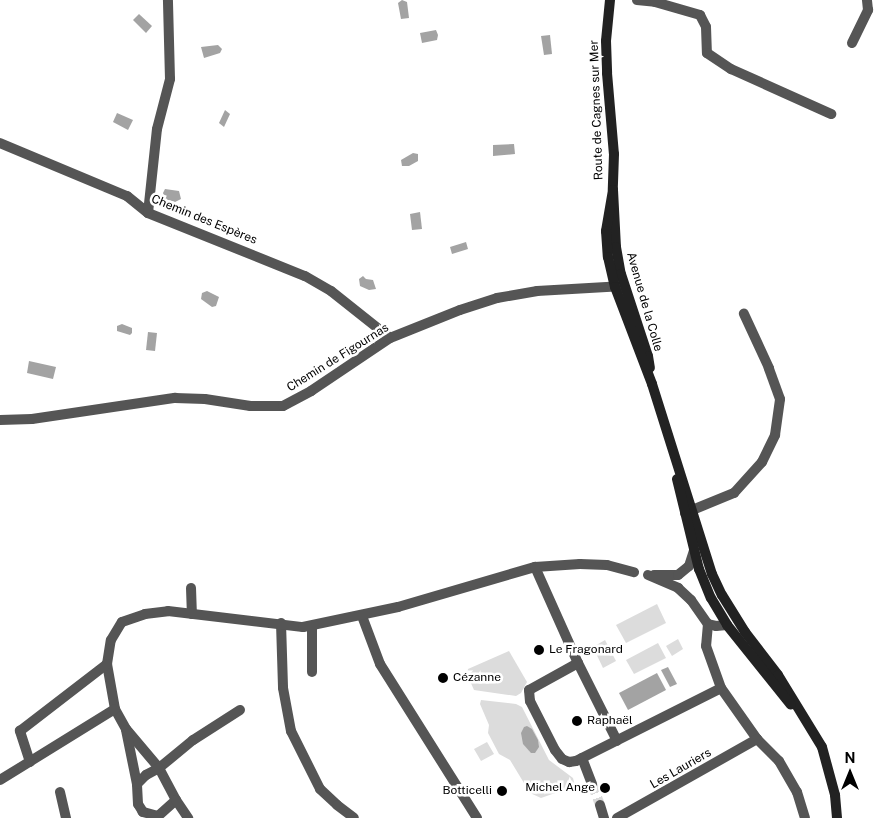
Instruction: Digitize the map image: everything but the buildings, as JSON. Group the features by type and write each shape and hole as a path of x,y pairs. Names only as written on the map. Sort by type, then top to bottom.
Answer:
{"main road":[{"name":"Route de Cagnes sur Mer","path":"610,0 606,49 614,154 613,190"},
{"name":"Avenue de la Colle","path":"613,190 620,287 652,384 688,512 722,595 745,632 778,675 822,747 835,795 837,818"},
{"name":"Avenue de la Colle","path":"688,512 694,551 711,598 727,625 812,731"}],"street":[{"path":"148,213 157,129 170,79 168,0"},
{"path":"638,0 655,2 700,15 706,27 706,52 731,69 831,114"},
{"path":"852,43 868,10 867,0"},
{"name":"Chemin des Espères","path":"0,143 127,196 148,213 304,276 331,292 390,338"},
{"name":"Chemin de Figournas","path":"0,420 32,419 175,398 205,399 250,406 283,406 311,391 390,338 460,310 497,298 537,291 620,287"},
{"path":"688,512 734,494 762,462 775,435 780,400 769,368 744,314"},
{"path":"694,551 689,566 678,575 648,576 678,588 691,600 708,624 706,646 721,688 757,739 779,761 792,784 805,818"},
{"path":"188,818 159,768 126,729 115,709 107,664 112,640 122,622 145,614 168,611 312,626 362,616 535,567 586,564 606,565 634,572"},
{"path":"535,567 578,663 617,741"},
{"path":"191,588 192,614"},
{"path":"362,616 380,664 477,818"},
{"path":"281,623 283,688 291,730 320,789 336,805 354,818"},
{"path":"708,624 716,626 727,625"},
{"path":"312,626 312,672"},
{"path":"578,663 532,687 529,694 558,755 569,762 582,758 617,741 721,688"},
{"path":"30,762 20,731 107,664"},
{"path":"0,780 115,709"},
{"path":"137,784 146,775 159,768 193,740 240,710"},
{"path":"126,729 137,784 139,815 160,817 176,800"},
{"name":"Les Lauriers","path":"617,818 757,739"},
{"path":"582,758 592,784"},
{"path":"60,792 66,818"},
{"path":"600,805 604,818"}],"shaded area":[{"path":"402,0 407,2 409,18 401,19 398,3"},
{"path":"139,14 152,26 146,33 133,20"},
{"path":"436,30 437,40 422,43 420,33"},
{"path":"550,35 552,54 544,55 541,36"},
{"path":"218,45 222,49 220,53 204,58 201,47"},
{"path":"225,110 230,114 224,127 219,123"},
{"path":"117,113 133,120 128,130 113,122"},
{"path":"514,144 515,154 493,156 493,145"},
{"path":"413,153 418,154 418,161 409,166 402,166 401,160"},
{"path":"165,189 179,191 181,199 175,202 165,199 163,193"},
{"path":"420,212 422,229 412,230 410,214"},
{"path":"466,242 468,249 452,254 450,247"},
{"path":"363,276 366,279 373,280 376,289 369,290 360,286 359,279"},
{"path":"207,291 219,297 216,306 212,307 201,299 202,293"},
{"path":"122,324 132,328 130,335 117,331 117,326"},
{"path":"148,332 157,333 155,351 146,350"},
{"path":"29,361 56,367 53,379 27,373"},
{"path":"657,604 666,623 626,643 616,625"},
{"path":"678,639 683,649 672,656 666,646"},
{"path":"605,640 616,661 603,668 593,647"},
{"path":"658,643 666,658 634,674 626,660"},
{"path":"509,651 527,682 521,693 516,696 474,690 467,674 468,669"},
{"path":"668,667 677,684 670,687 661,670"},
{"path":"657,673 666,690 628,710 619,693"},
{"path":"481,700 516,704 522,707 549,760 573,778 575,786 541,798 530,793 510,760 499,754 488,733 489,725 480,704"},
{"path":"527,726 532,729 538,740 539,747 535,753 531,753 523,744 521,733 524,727"},
{"path":"487,742 494,754 481,761 474,749"}],"tunnel":[{"path":"592,784 600,805"}],"place":[{"name":"Le Fragonard","path":"539,650"},
{"name":"Cézanne","path":"443,678"},
{"name":"Raphaël","path":"577,721"},
{"name":"Michel Ange","path":"605,788"},
{"name":"Botticelli","path":"502,791"}]}
